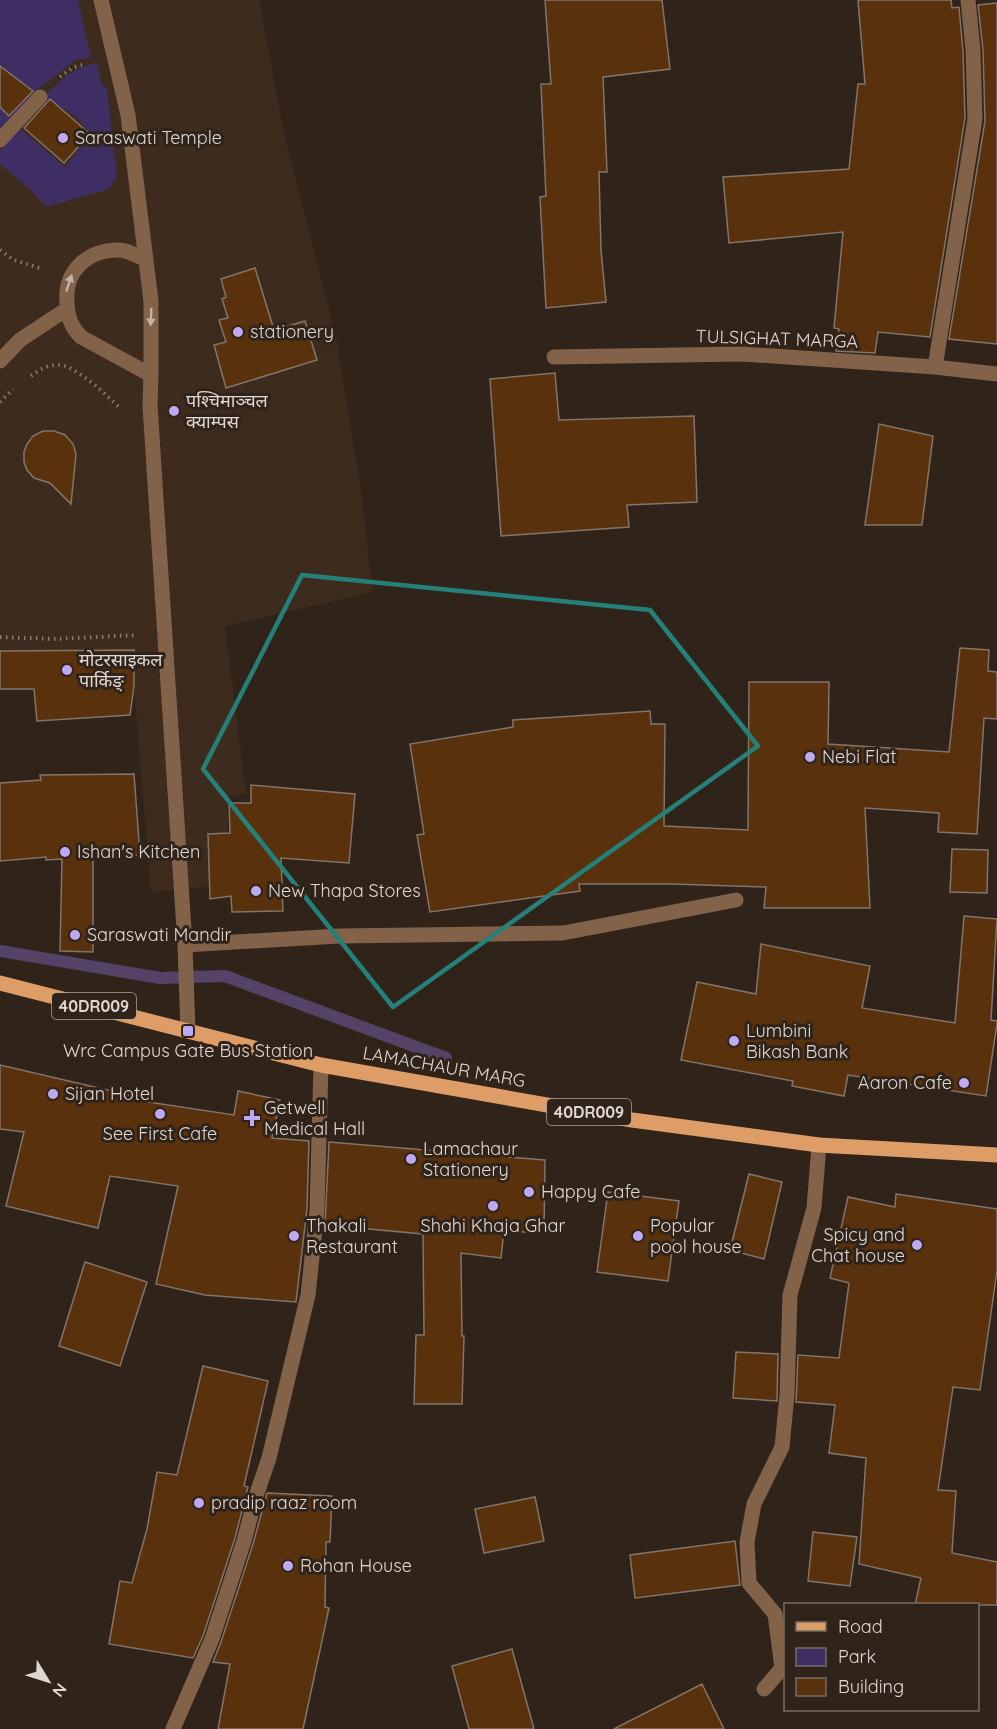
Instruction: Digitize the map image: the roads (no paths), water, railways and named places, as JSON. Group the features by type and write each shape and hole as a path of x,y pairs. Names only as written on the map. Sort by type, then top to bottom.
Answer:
{"main road":[{"name":"LAMACHAUR MARG","path":"0,983 321,1065 632,1120 819,1145 997,1155"}],"street":[{"path":"101,0 128,115 151,301 150,406 188,1030"},
{"path":"935,367 975,119 973,50 968,0"},
{"path":"0,140 40,97"},
{"path":"146,259 120,250 98,253 81,262 69,277 66,293 67,309 72,325 81,337 151,375"},
{"path":"0,361 20,340 67,309"},
{"name":"TULSIGHAT MARGA","path":"554,357 742,354 935,367 997,374"},
{"path":"184,945 339,936 563,933 736,900"},
{"path":"173,1729 212,1639 244,1541 269,1458 308,1295 317,1210 321,1065"},
{"path":"764,1689 782,1668 775,1614 749,1583 747,1542 754,1504 782,1447 787,1395 790,1295 814,1208 819,1145"}],"waterway":[{"path":"0,951 160,978 225,976 446,1058"}],"place":[{"name":"Saraswati Temple","path":"63,138"},
{"name":"stationery","path":"238,332"},
{"name":"पश्‍चिमाञ्‍चल क्याम्पस","path":"174,411"},
{"name":"मोटरसाइकल पार्किङ्","path":"67,670"},
{"name":"Nebi Flat","path":"810,757"},
{"name":"Ishan's Kitchen","path":"65,852"},
{"name":"New Thapa Stores","path":"256,891"},
{"name":"Saraswati Mandir","path":"75,935"},
{"name":"Wrc Campus Gate Bus Station","path":"188,1031"},
{"name":"Lumbini Bikash Bank","path":"734,1041"},
{"name":"Aaron Cafe","path":"964,1083"},
{"name":"Sijan Hotel","path":"53,1094"},
{"name":"See First Cafe","path":"160,1114"},
{"name":"Getwell Medical Hall","path":"252,1118"},
{"name":"Lamachaur Stationery","path":"411,1159"},
{"name":"Happy Cafe","path":"529,1192"},
{"name":"Shahi Khaja Ghar","path":"493,1206"},
{"name":"Thakali Restaurant","path":"294,1236"},
{"name":"Popular pool house","path":"638,1236"},
{"name":"Spicy and Chat house","path":"917,1245"},
{"name":"pradip raaz room","path":"199,1503"},
{"name":"Rohan House","path":"288,1566"}]}
